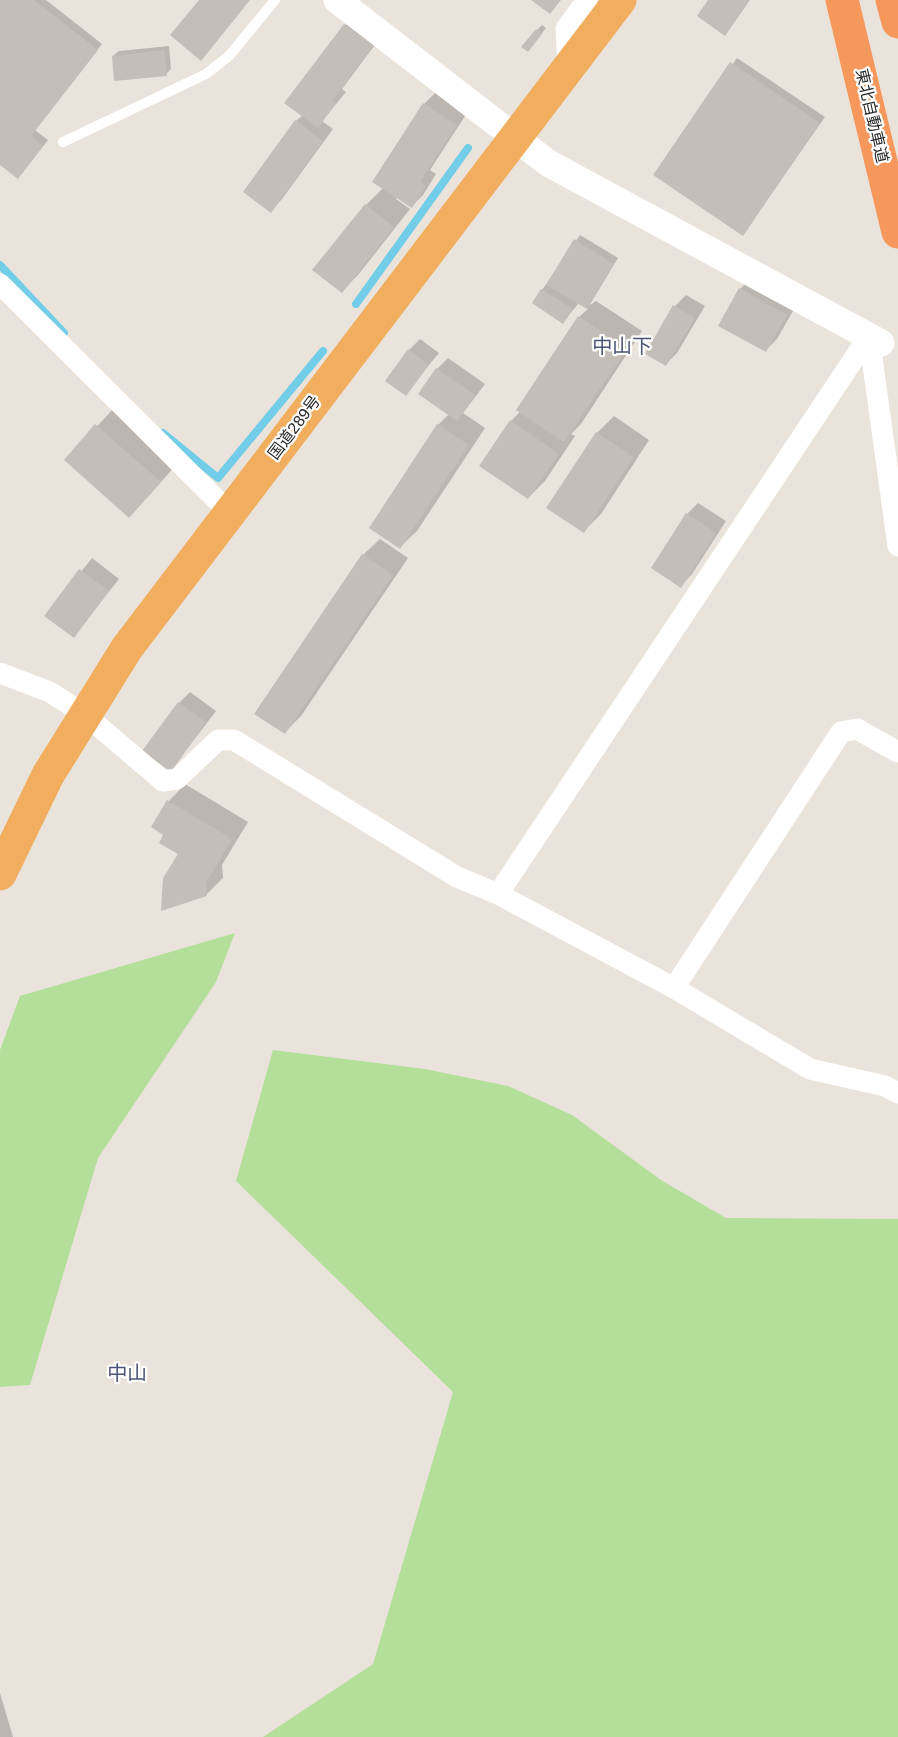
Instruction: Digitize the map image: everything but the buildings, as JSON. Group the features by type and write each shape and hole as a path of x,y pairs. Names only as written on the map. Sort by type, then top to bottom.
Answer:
{"highway":[{"name":"国道289号","path":"0,874 48,775 127,648 620,0"},
{"name":"東北自動車道","path":"842,0 898,232"},
{"path":"892,0 898,22"}],"street":[{"path":"337,0 548,163 875,339"},
{"path":"568,66 566,29 587,0"},
{"path":"0,284 230,513"},
{"path":"875,339 898,546"},
{"path":"498,894 875,339"},
{"path":"0,673 50,692 84,714 163,781 177,779 218,740 234,740 457,877 498,894 674,988 810,1069 885,1086 898,1093"},
{"path":"674,988 841,732 857,729 898,752"}],"lane":[{"path":"63,142 207,74 229,56 275,0"}],"green space":[{"path":"235,933 216,982 98,1158 30,1385 0,1387 0,1050 20,996"},
{"path":"273,1050 425,1069 508,1086 572,1115 661,1180 726,1218 898,1219 898,1737 263,1737 373,1664 453,1392 236,1181"}],"waterway":[{"path":"356,304 468,148"},
{"path":"0,265 64,333"},
{"path":"163,433 218,478 323,351"}],"district":[{"name":"中山下","path":"622,347"},
{"name":"中山","path":"127,1374"}]}
